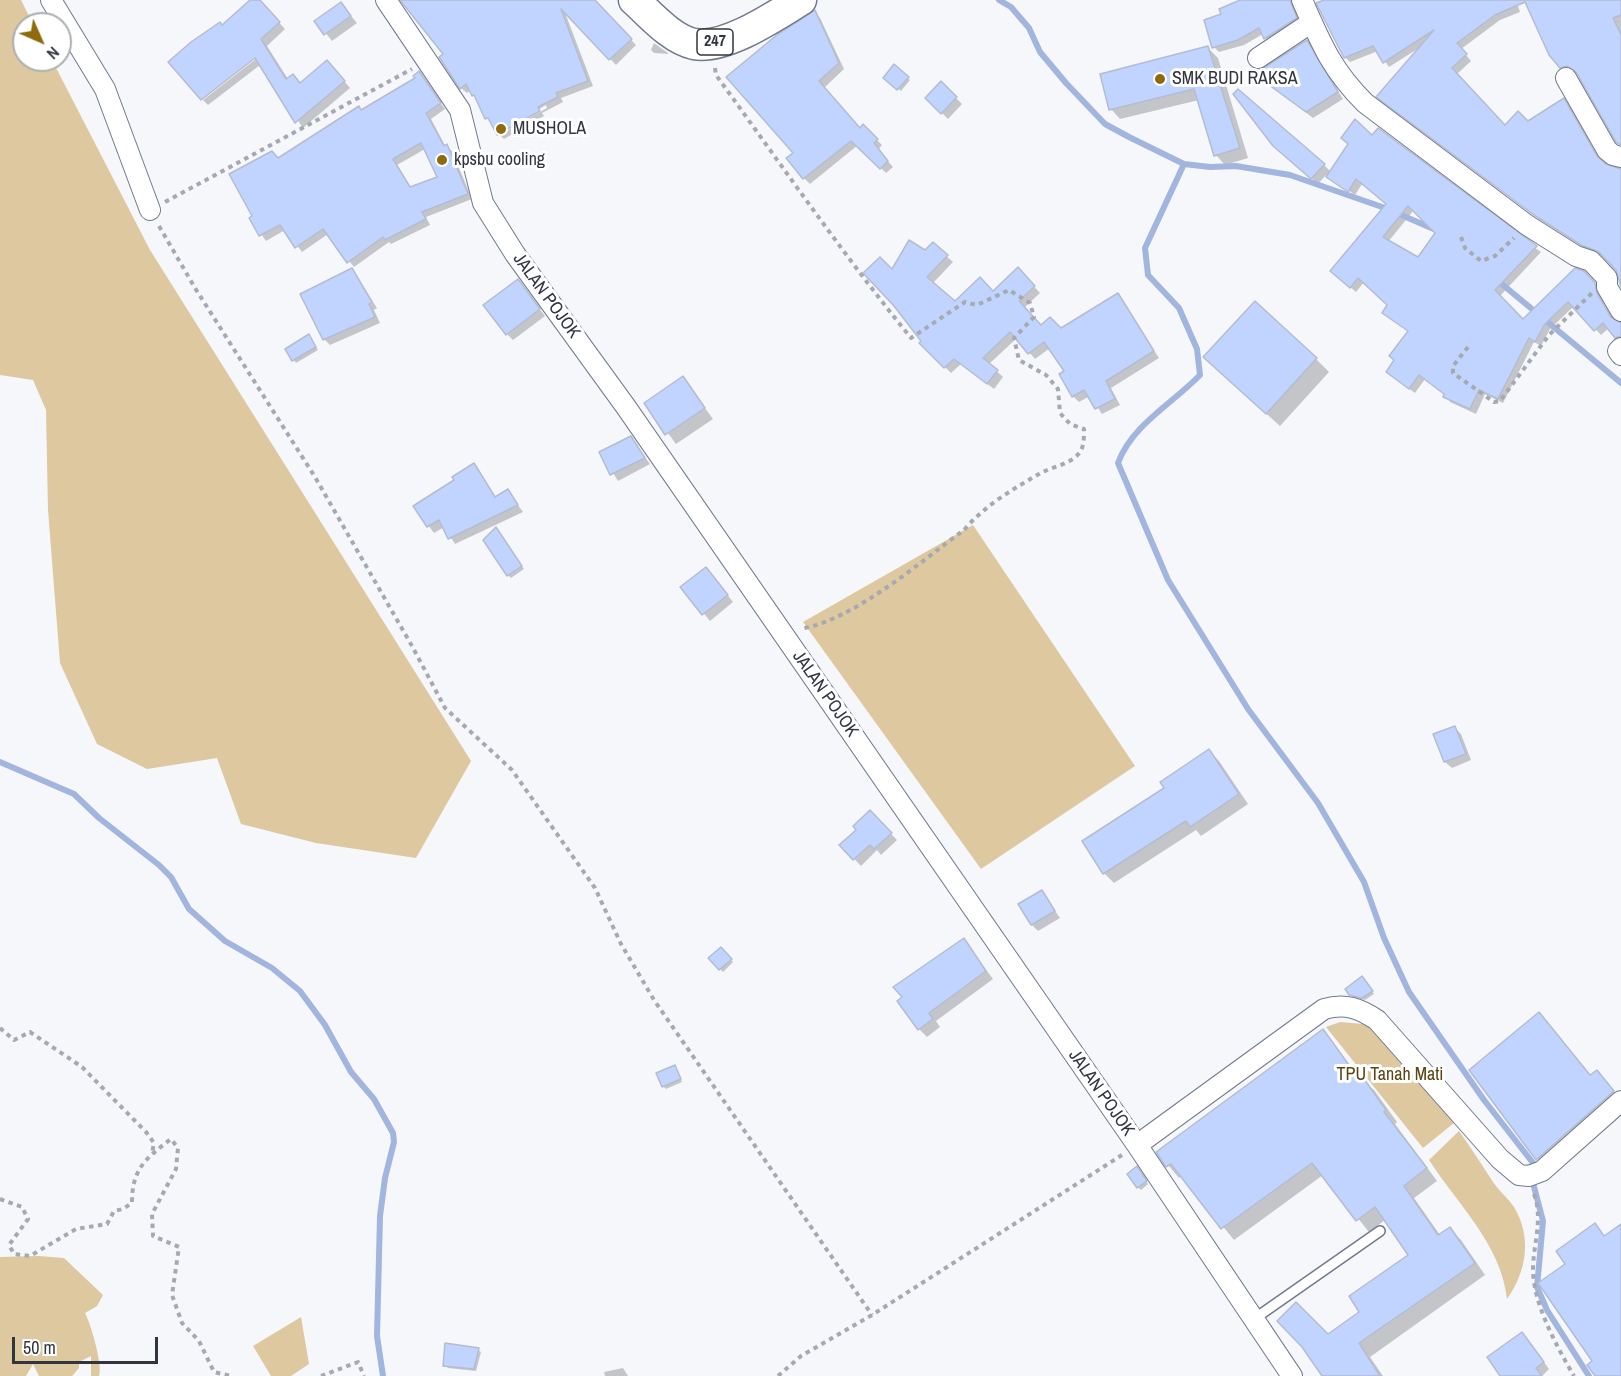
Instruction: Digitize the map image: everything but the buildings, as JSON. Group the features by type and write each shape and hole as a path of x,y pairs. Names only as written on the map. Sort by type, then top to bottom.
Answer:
{"main road":[{"name":"247","path":"634,0 674,35 693,44 706,44 745,33 801,0"}],"street":[{"path":"51,0 105,88 150,210"},
{"name":"JALAN POJOK","path":"386,0 460,110 478,187 494,220 1137,1145 1292,1376"},
{"path":"1302,0 1326,56 1348,86 1365,103 1527,225 1576,256 1614,273 1607,287 1621,311"},
{"path":"1258,58 1312,22"},
{"path":"1566,78 1607,150 1621,157"},
{"path":"1621,348 1618,351 1621,356"},
{"path":"1137,1145 1324,1009 1338,1005 1363,1011 1377,1020 1500,1158 1519,1175 1529,1176 1542,1171 1621,1101"}],"lane":[{"path":"1254,1319 1380,1231"}],"path":[{"path":"706,44 715,53 716,75 855,269 911,338 965,302 977,305 1009,290 1030,303 1034,317 1014,338 1019,360 1046,375 1058,389 1060,413 1070,424 1084,429 1082,448 1071,460 1041,473 990,506 976,516 964,530 874,595 820,626 782,632"},
{"path":"425,60 150,210 195,288 315,477 445,708 512,770 595,888 621,944 654,1000 872,1315"},
{"path":"1461,237 1465,248 1471,253 1481,261 1489,260 1527,225"},
{"path":"1468,347 1453,366 1453,373 1494,402 1500,401 1549,335 1614,273"},
{"path":"0,1028 15,1040 30,1032 82,1067 146,1132 154,1143 152,1154"},
{"path":"0,1199 22,1208 28,1219 9,1245 14,1254 30,1256 76,1229 107,1224 114,1211 123,1209 132,1203 132,1182 139,1169 152,1154 171,1139 178,1148 176,1169 152,1214 153,1236 179,1247 172,1295 182,1323 199,1341 214,1372 231,1376"},
{"path":"778,1376 801,1356 872,1315 1137,1145"},
{"path":"1529,1176 1540,1208 1533,1270 1541,1309 1559,1351 1574,1376"},
{"path":"321,1376 358,1362 364,1376"}],"green space":[{"path":"0,0 21,0 27,12 12,12 12,72 58,72 150,250 471,761 416,858 316,843 241,824 217,758 147,769 97,744 60,663 48,510 46,410 33,380 0,375"},
{"path":"973,525 1135,766 981,869 803,622"},
{"name":"TPU Tanah Mati","path":"1340,1022 1375,1025 1454,1123 1423,1148 1326,1027"},
{"path":"1459,1131 1520,1218 1525,1254 1519,1277 1507,1299 1503,1279 1487,1243 1429,1160"},
{"path":"0,1257 64,1258 103,1295 97,1306 85,1313 98,1355 99,1376 91,1376 91,1356 79,1362 79,1368 72,1376 39,1376 33,1364 26,1376 0,1376"},
{"path":"301,1317 309,1364 291,1376 271,1376 253,1346"}],"waterway":[{"path":"999,0 1011,7 1029,28 1040,52 1066,83 1105,124 1129,137 1184,164 1210,167 1236,166 1290,175 1385,208 1436,230"},
{"path":"1184,164 1145,248 1148,275 1179,308 1197,349 1200,375 1143,426 1124,449 1118,463 1168,580 1248,709 1318,803 1364,882 1384,938 1409,992 1484,1100 1533,1163 1533,1183 1543,1221 1537,1287 1547,1310 1589,1376"},
{"path":"1497,280 1621,383"},
{"path":"0,762 74,794 99,818 159,865 171,877 189,909 225,941 272,968 300,991 325,1025 351,1072 374,1099 393,1133 394,1142 385,1178 380,1216 377,1336 383,1376"}],"place":[{"name":"SMK BUDI RAKSA","path":"1160,79"},
{"name":"MUSHOLA","path":"501,129"},
{"name":"kpsbu cooling","path":"442,160"}]}
